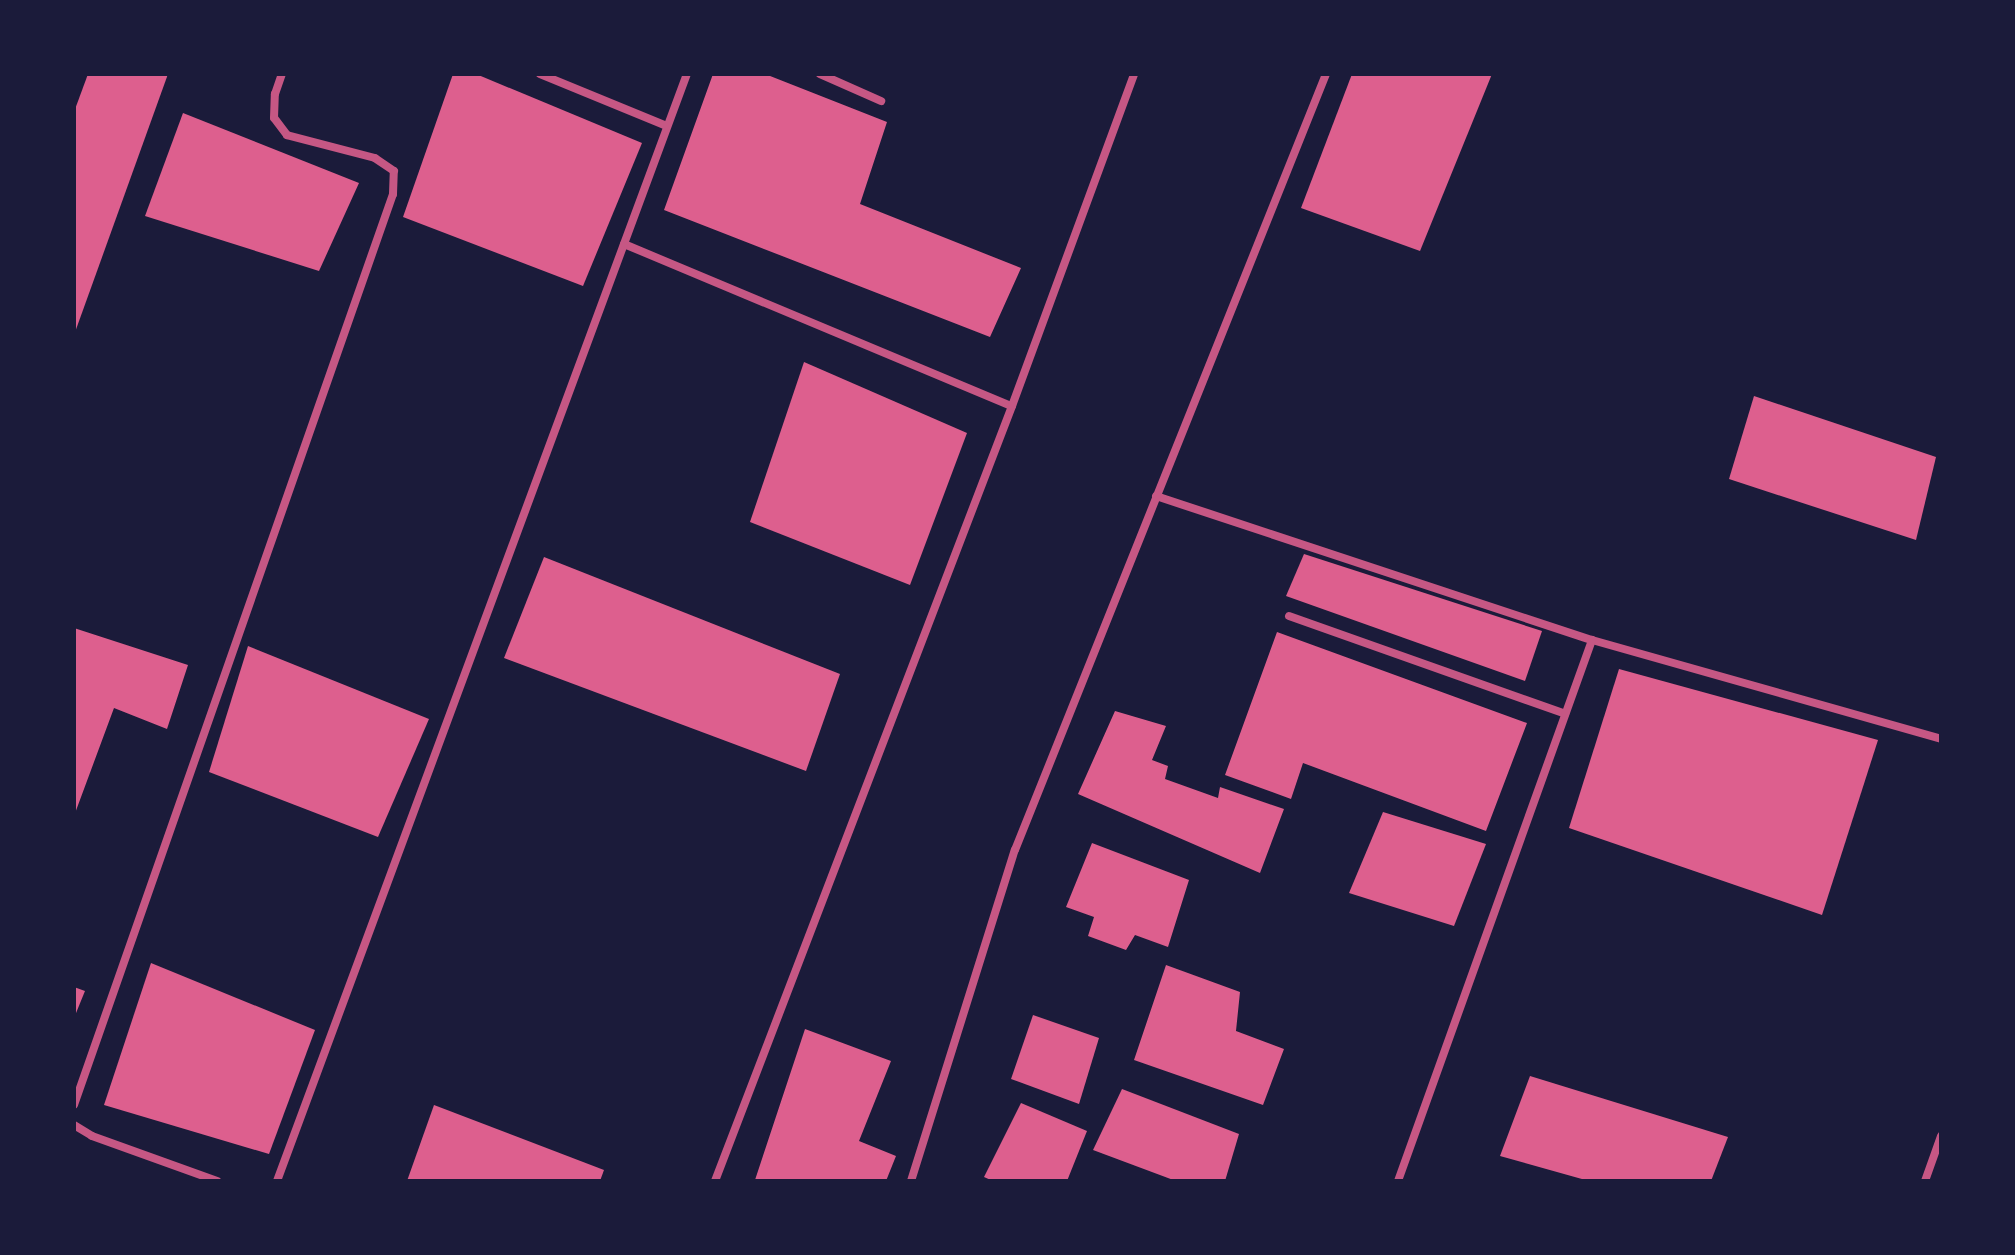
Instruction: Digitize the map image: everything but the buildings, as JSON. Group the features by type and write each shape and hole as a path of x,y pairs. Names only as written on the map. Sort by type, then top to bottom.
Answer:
{"street":[{"path":"74,1105 393,194 394,171 375,158 287,135 274,118 275,94 282,74"},
{"path":"540,74 667,126"},
{"path":"277,1181 687,74"},
{"path":"820,74 881,101"},
{"path":"715,1181 1012,406 1134,74"},
{"path":"911,1181 1015,850 1326,74"},
{"path":"624,244 1012,406"},
{"path":"1156,496 1592,640 1941,739"},
{"path":"1289,616 1565,714"},
{"path":"1398,1181 1592,640"},
{"path":"74,1125 92,1136 217,1181"},
{"path":"1925,1181 1941,1136"}]}
